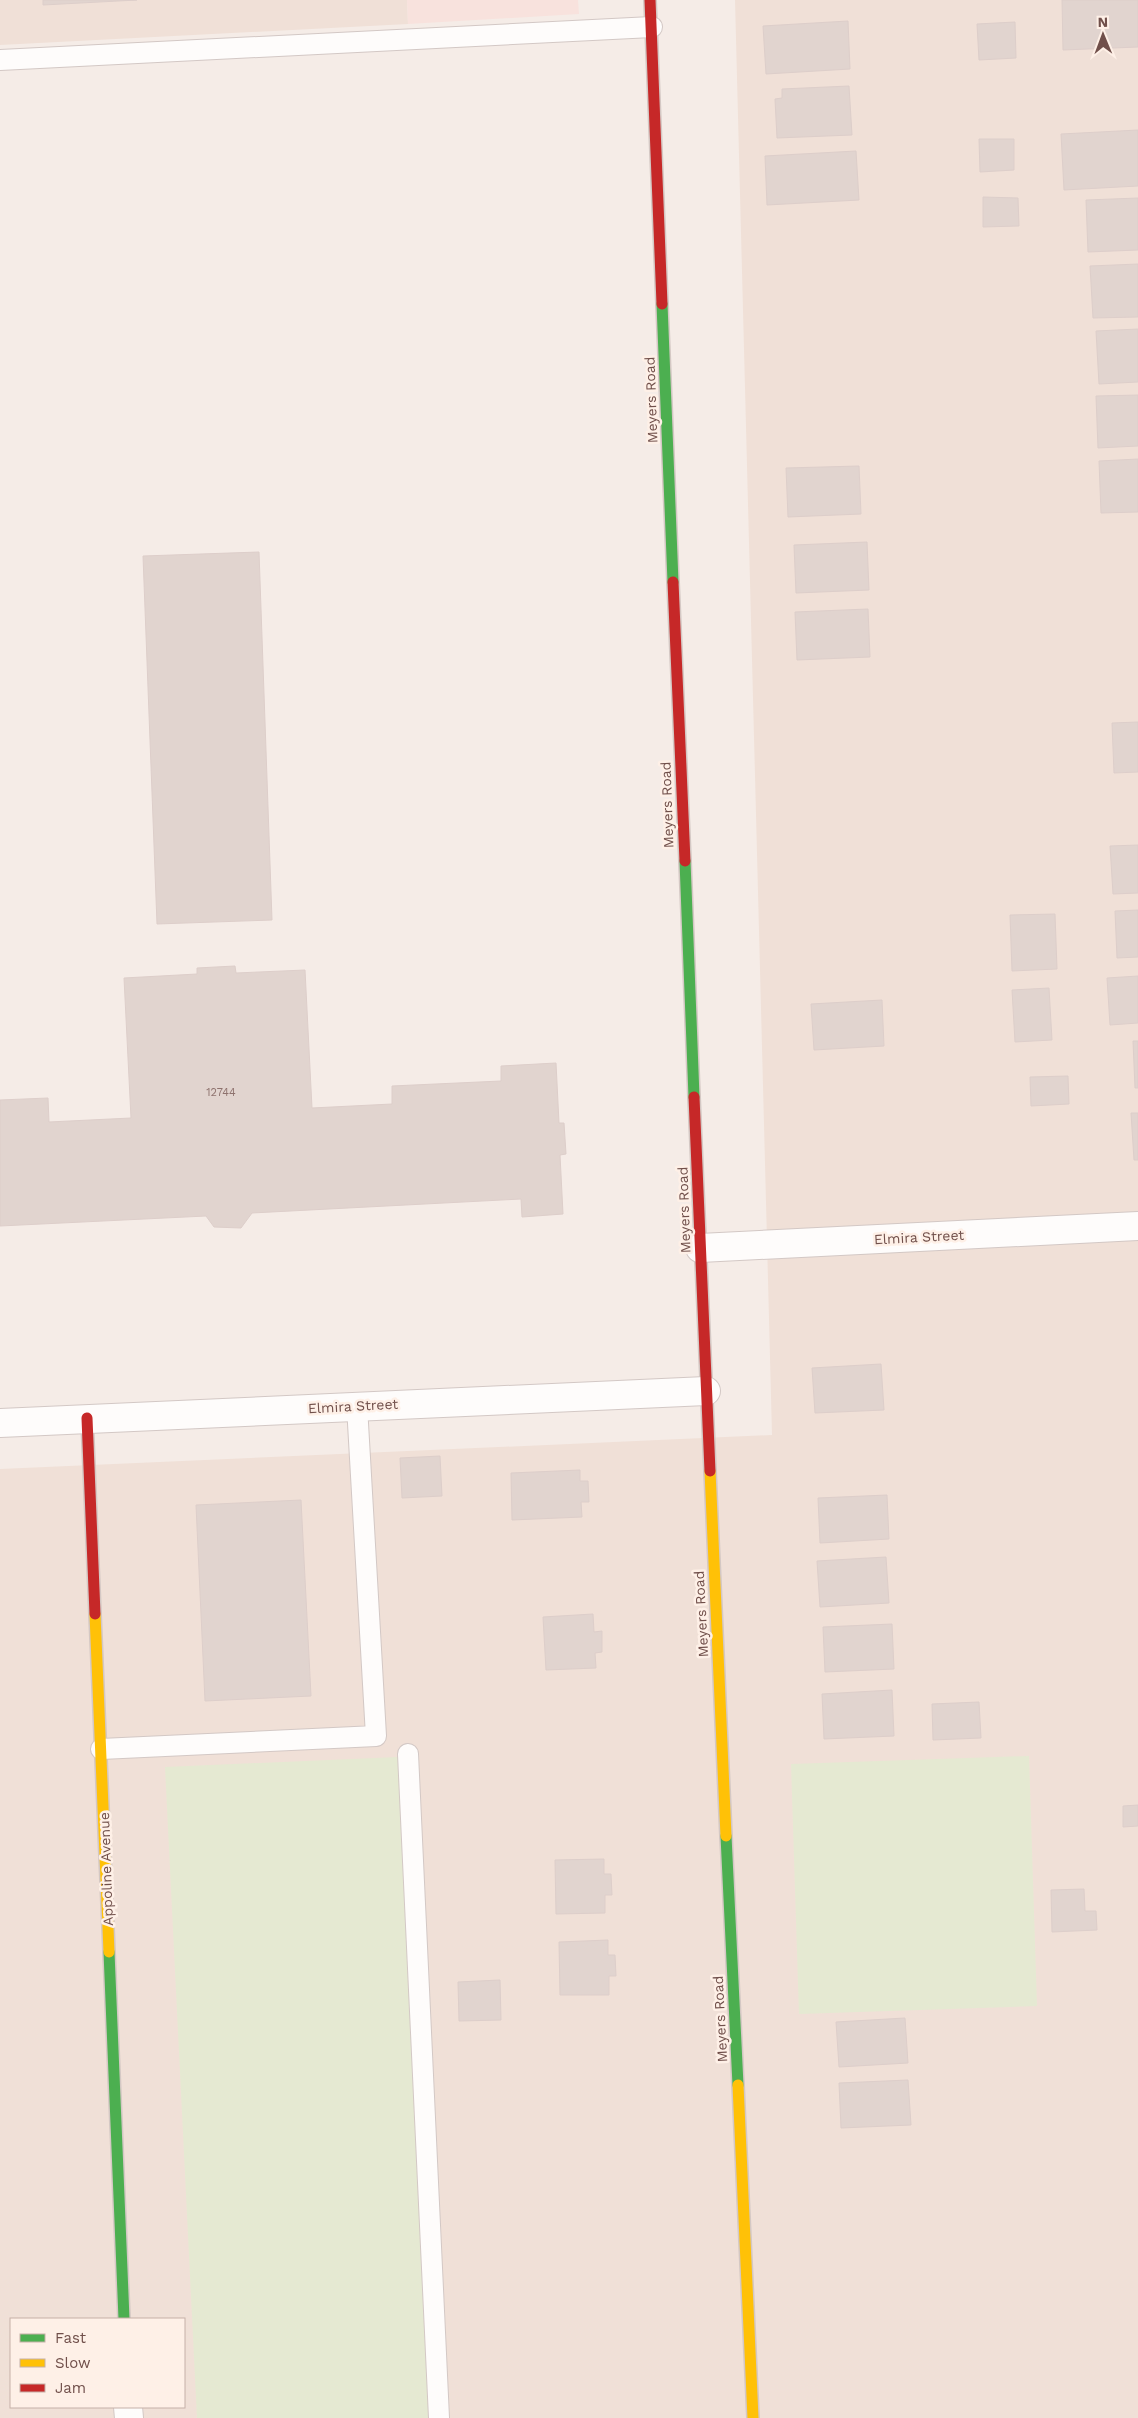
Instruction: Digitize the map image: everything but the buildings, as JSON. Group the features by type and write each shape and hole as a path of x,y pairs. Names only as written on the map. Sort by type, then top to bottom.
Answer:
{"street":[{"name":"Meyers Road","path":"650,0 706,1391 753,2418"},
{"name":"Elmira Street","path":"700,1248 1138,1226"},
{"name":"Elmira Street","path":"0,1423 706,1391"},
{"name":"Appoline Avenue","path":"87,1418 124,2318"}],"lane":[{"path":"0,60 652,27"},
{"path":"101,1750 376,1736 358,1406"},
{"path":"408,1754 439,2418"}],"shaded area":[{"path":"0,0 407,0 408,24 0,45"},
{"path":"407,0 578,0 579,14 408,24"},
{"path":"735,0 1138,0 1138,2418 0,2418 0,1469 772,1435"}],"green space":[{"path":"1029,1756 1037,2006 799,2014 791,1764"},
{"path":"398,1757 430,2418 197,2418 165,1767"}],"traffic: fast":[{"path":"662,304 673,582"},
{"path":"685,861 694,1097"},
{"path":"726,1836 738,2085"},
{"path":"109,1952 124,2318"}],"traffic: slow":[{"path":"710,1471 726,1836"},
{"path":"95,1614 109,1952"},
{"path":"738,2085 753,2418"}],"traffic: jam":[{"path":"650,0 662,304"},
{"path":"673,582 685,861"},
{"path":"694,1097 710,1471"},
{"path":"87,1418 95,1614"}]}
